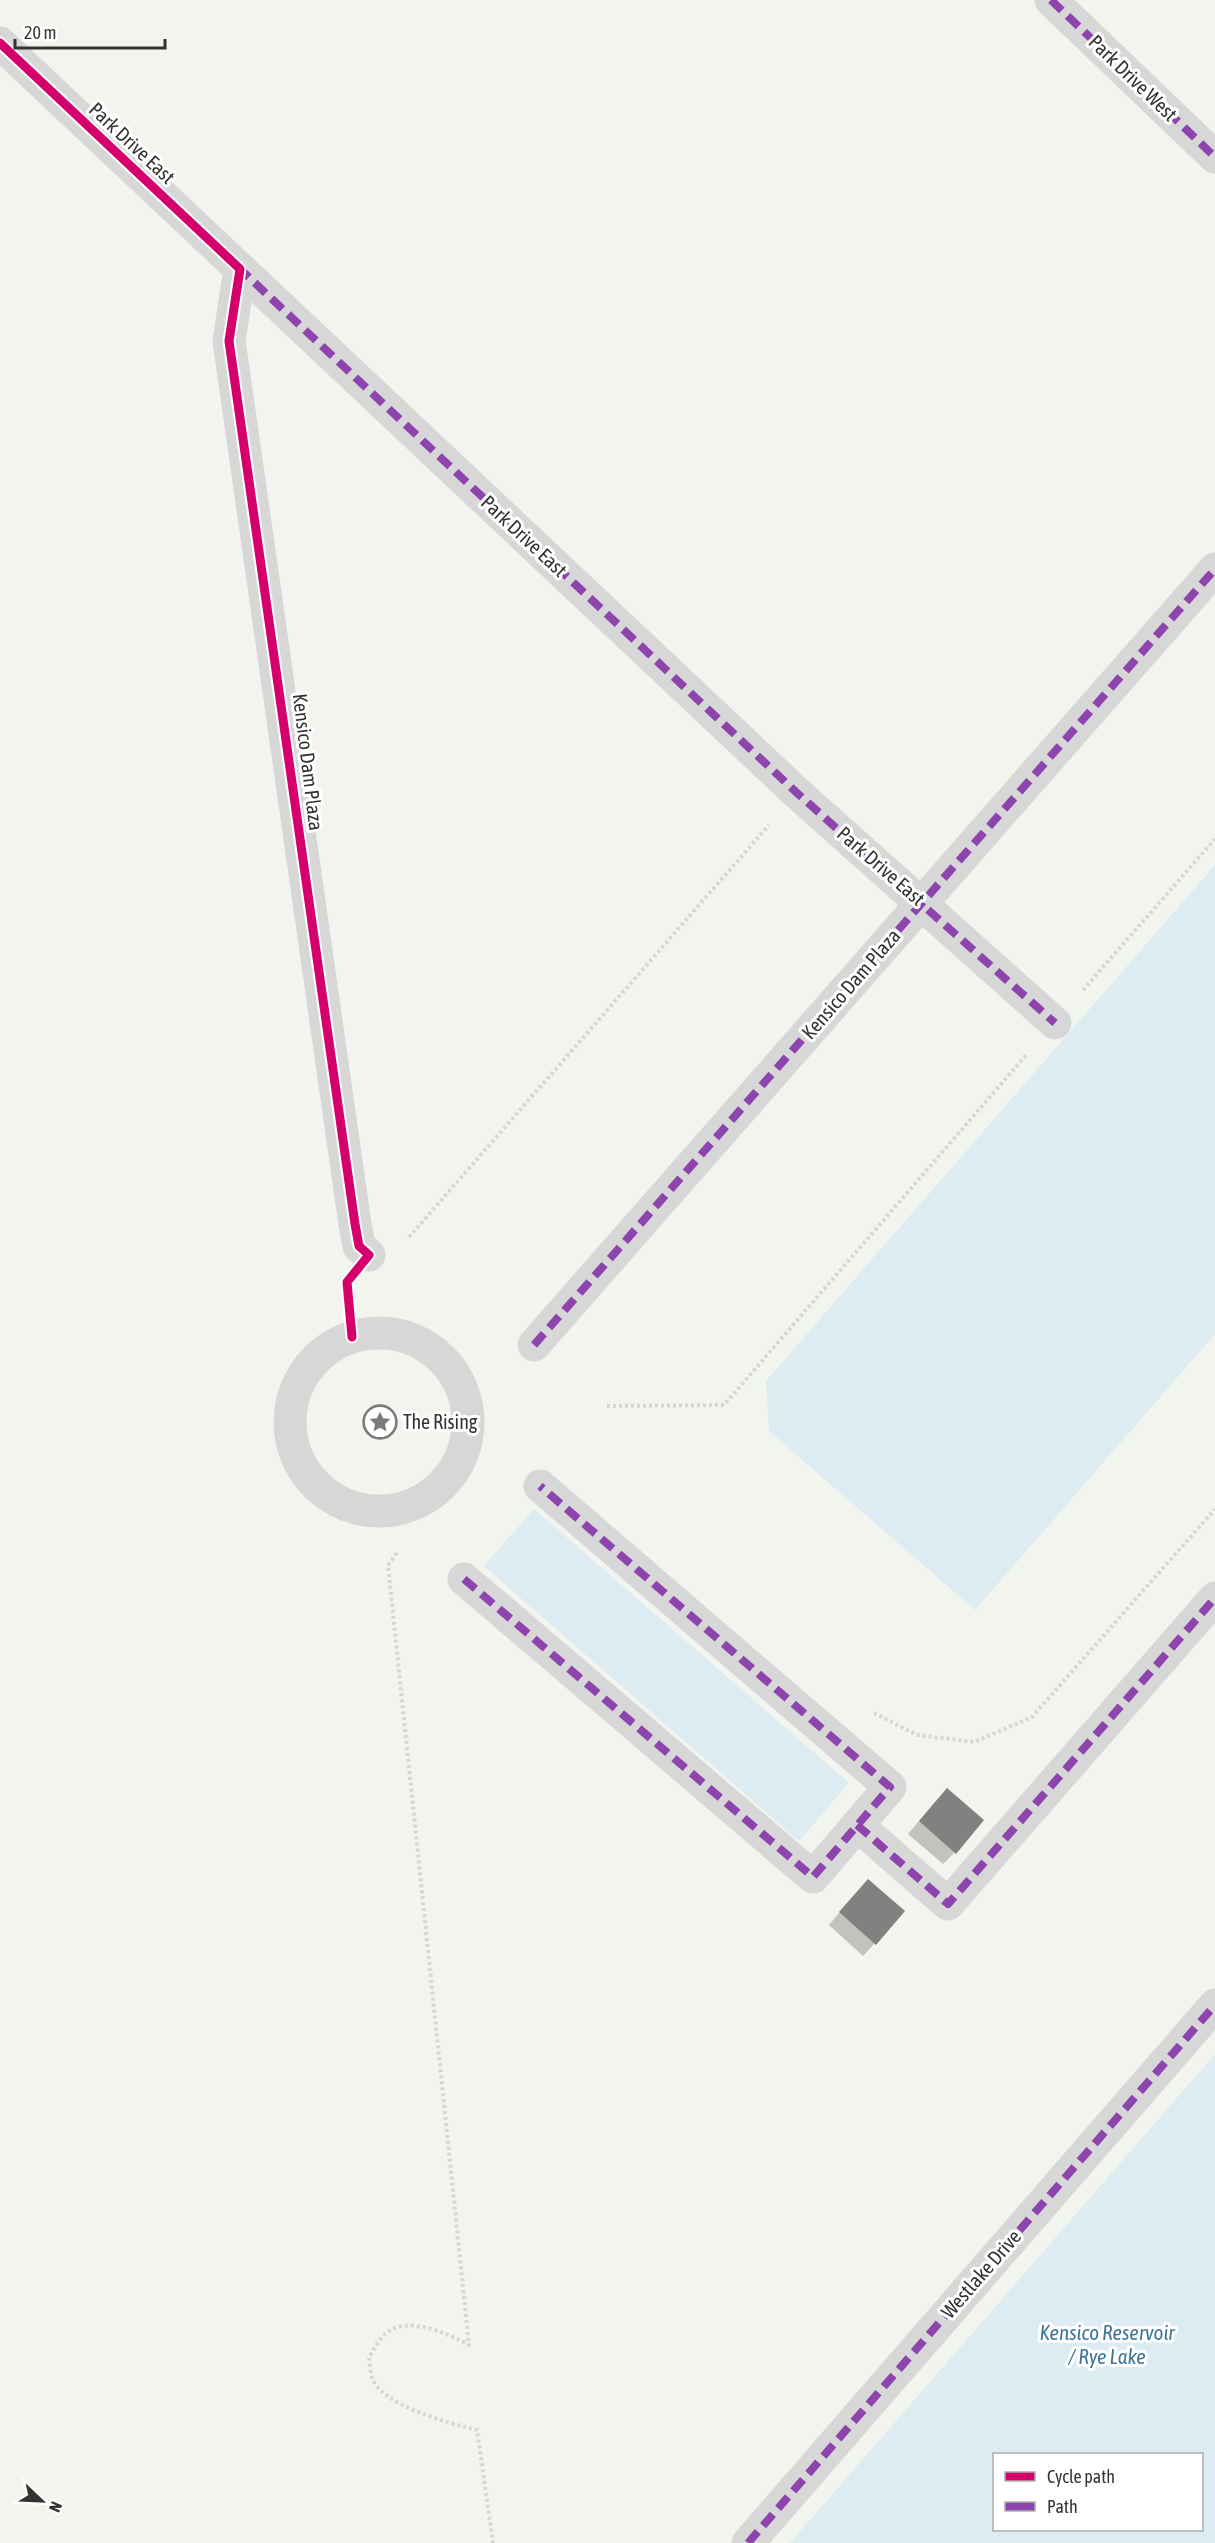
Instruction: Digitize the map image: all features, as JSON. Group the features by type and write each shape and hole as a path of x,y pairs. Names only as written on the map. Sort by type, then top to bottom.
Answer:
{"street":[{"name":"Park Drive West","path":"1051,0 1215,157"},
{"name":"Park Drive East","path":"0,43 797,793 1055,1023"},
{"name":"Kensico Dam Plaza","path":"240,269 230,341 355,1224 359,1246 369,1255"},
{"name":"Kensico Dam Plaza","path":"534,1345 1215,569"},
{"path":"383,1333 399,1334 424,1345 435,1352 453,1372 465,1397 467,1438 453,1472 434,1492 420,1500 391,1510 360,1508 332,1497 309,1476 300,1463 291,1434 293,1402 305,1374 326,1351 352,1337 383,1333"},
{"path":"464,1579 813,1877 890,1787 540,1486"},
{"path":"857,1826 948,1904 1215,1598"},
{"name":"Westlake Drive","path":"748,2543 1215,2005"}],"path":[{"path":"407,1239 797,793"},
{"path":"607,1406 724,1405 1215,839"},
{"path":"869,1711 917,1735 974,1742 1032,1717 1215,1509"},
{"path":"396,1553 388,1565 469,2345 444,2332 410,2325 386,2333 369,2357 373,2382 395,2401 435,2419 477,2430 493,2543"}],"shaded area":[{"path":"0,0 1215,0 1215,2255 993,2453 963,2543 0,2543"}],"water":[{"path":"1215,865 1215,1334 975,1610 769,1431 766,1381"},
{"path":"534,1509 849,1783 799,1841 484,1566"},
{"name":"Kensico Reservoir / Rye Lake","path":"1215,2054 1215,2543 790,2543"}],"building":[{"path":"947,1788 984,1820 956,1854 919,1821"},
{"path":"868,1879 905,1911 876,1945 839,1912"}],"marked path":[{"path":"1051,0 1215,157"},
{"path":"238,267 797,793 1055,1023"},
{"path":"534,1345 1215,569"},
{"path":"464,1579 813,1877 890,1787 540,1486"},
{"path":"857,1825 948,1904 1215,1598"},
{"path":"748,2543 1215,2005"}],"cycle path":[{"path":"0,43 240,269 229,341 355,1224 359,1246 369,1255 347,1282 352,1337"}],"place":[{"name":"The Rising","path":"380,1422"}]}
